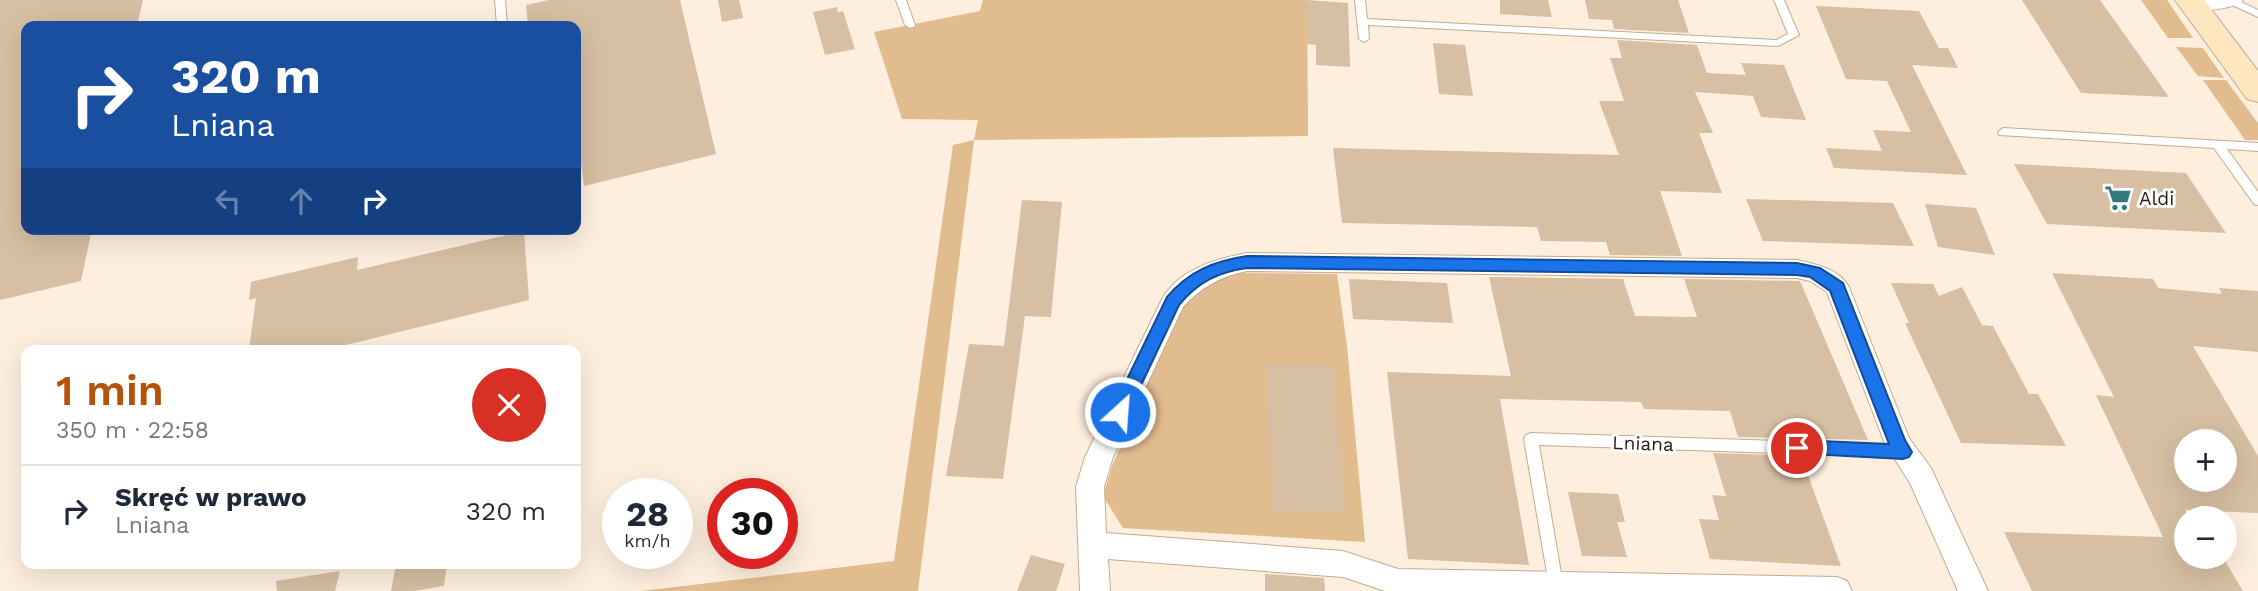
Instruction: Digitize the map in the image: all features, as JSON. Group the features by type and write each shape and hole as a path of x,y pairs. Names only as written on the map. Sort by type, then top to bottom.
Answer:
{"street":[{"path":"2190,2 2232,0"},
{"path":"2190,2 2258,92"},
{"path":"1096,591 1090,487 1099,457 1173,301 1186,285 1202,275 1227,265 1247,262 1797,269 1814,272 1837,288 1898,444 1920,476 1973,591"},
{"path":"1094,545 1343,564 1360,580 1837,591"}],"lane":[{"path":"500,0 502,21"},
{"path":"901,0 910,25"},
{"path":"1360,0 1364,39"},
{"path":"1363,22 1778,43 1794,35 1779,0"},
{"path":"2232,0 2258,15"},
{"path":"2003,132 2258,147"},
{"path":"2218,145 2258,201"},
{"name":"Lniana","path":"1556,585 1531,439 1903,452"}],"shaded area":[{"path":"983,0 1307,0 1308,136 974,140 978,120 902,119 874,32 980,11"},
{"path":"2141,0 2167,0 2193,38 2168,38"},
{"path":"2176,47 2203,48 2224,78 2198,76"},
{"path":"2203,80 2226,80 2258,123 2258,140 2245,140"},
{"path":"974,140 918,591 641,591 894,561 953,145"},
{"path":"1237,273 1337,274 1347,346 1365,542 1123,528 1103,496 1112,466 1184,301 1202,283"}],"building":[{"path":"0,0 143,0 138,21 21,21 21,235 91,235 81,281 0,300"},
{"path":"549,0 680,0 716,154 584,186 581,163 581,21 528,21 526,5"},
{"path":"718,0 739,0 743,18 722,22"},
{"path":"1306,0 1348,3 1350,67 1316,65 1316,45 1307,44"},
{"path":"1500,0 1548,0 1552,17 1500,14"},
{"path":"1585,0 1678,0 1689,33 1614,29 1612,20 1589,19"},
{"path":"2022,0 2100,0 2169,97 2081,93"},
{"path":"1816,6 1919,11 1939,48 1948,48 1958,68 1912,65 1967,175 1834,168 1826,148 1882,151 1873,130 1911,132 1887,81 1846,79"},
{"path":"837,7 838,12 843,11 855,49 825,55 813,12"},
{"path":"1617,40 1697,45 1707,73 1746,75 1741,63 1784,65 1806,120 1761,117 1753,96 1695,92 1713,133 1699,133 1722,193 1660,191 1682,256 1610,255 1606,242 1541,241 1537,227 1342,223 1333,148 1619,155 1599,101 1624,101 1610,58 1622,58"},
{"path":"1433,43 1465,45 1473,96 1439,94"},
{"name":"Aldi","path":"2014,164 2186,173 2226,233 2047,224"},
{"path":"1746,199 1893,203 1914,246 1763,241"},
{"path":"1022,200 1062,202 1051,317 1025,316 1003,479 946,476 969,344 1004,346"},
{"path":"1925,204 1976,208 1995,255 1938,247"},
{"path":"507,235 524,235 529,300 346,345 250,345 256,298 249,300 251,282 358,257 357,270"},
{"path":"2052,273 2153,279 2158,288 2222,294 2219,288 2258,291 2258,352 2193,346 2258,456 2258,513 2237,512 2237,506 2174,506 2174,569 2230,569 2243,591 2032,591 2004,532 2163,537 2096,395 2114,397"},
{"path":"1489,277 1623,279 1635,316 1697,317 1684,279 1800,281 1868,440 1738,437 1730,411 1644,409 1641,402 1500,399 1529,565 1408,559 1387,372 1511,376"},
{"path":"1349,279 1447,283 1453,323 1353,319"},
{"path":"1891,283 1933,284 1939,296 1962,287 1982,325 1993,326 2029,394 2038,394 2066,446 1961,443 1905,323 1909,323"},
{"path":"1266,364 1333,366 1346,513 1272,511"},
{"path":"1713,453 1801,456 1841,566 1710,559 1699,519 1719,520 1712,495 1726,496"},
{"path":"1568,492 1618,494 1625,522 1617,522 1627,557 1582,556"},
{"path":"1031,555 1065,564 1056,591 1017,591"},
{"path":"395,569 446,569 444,586 414,591 391,591"},
{"path":"340,571 335,591 277,591 276,581"},
{"path":"1265,574 1324,578 1325,591 1265,591"}],"place":[{"name":"Aldi","path":"2118,198"}],"route":[{"path":"1120,412 1173,301 1186,285 1227,265 1247,262 1797,269 1827,278 1837,288 1903,452 1797,448"}]}
